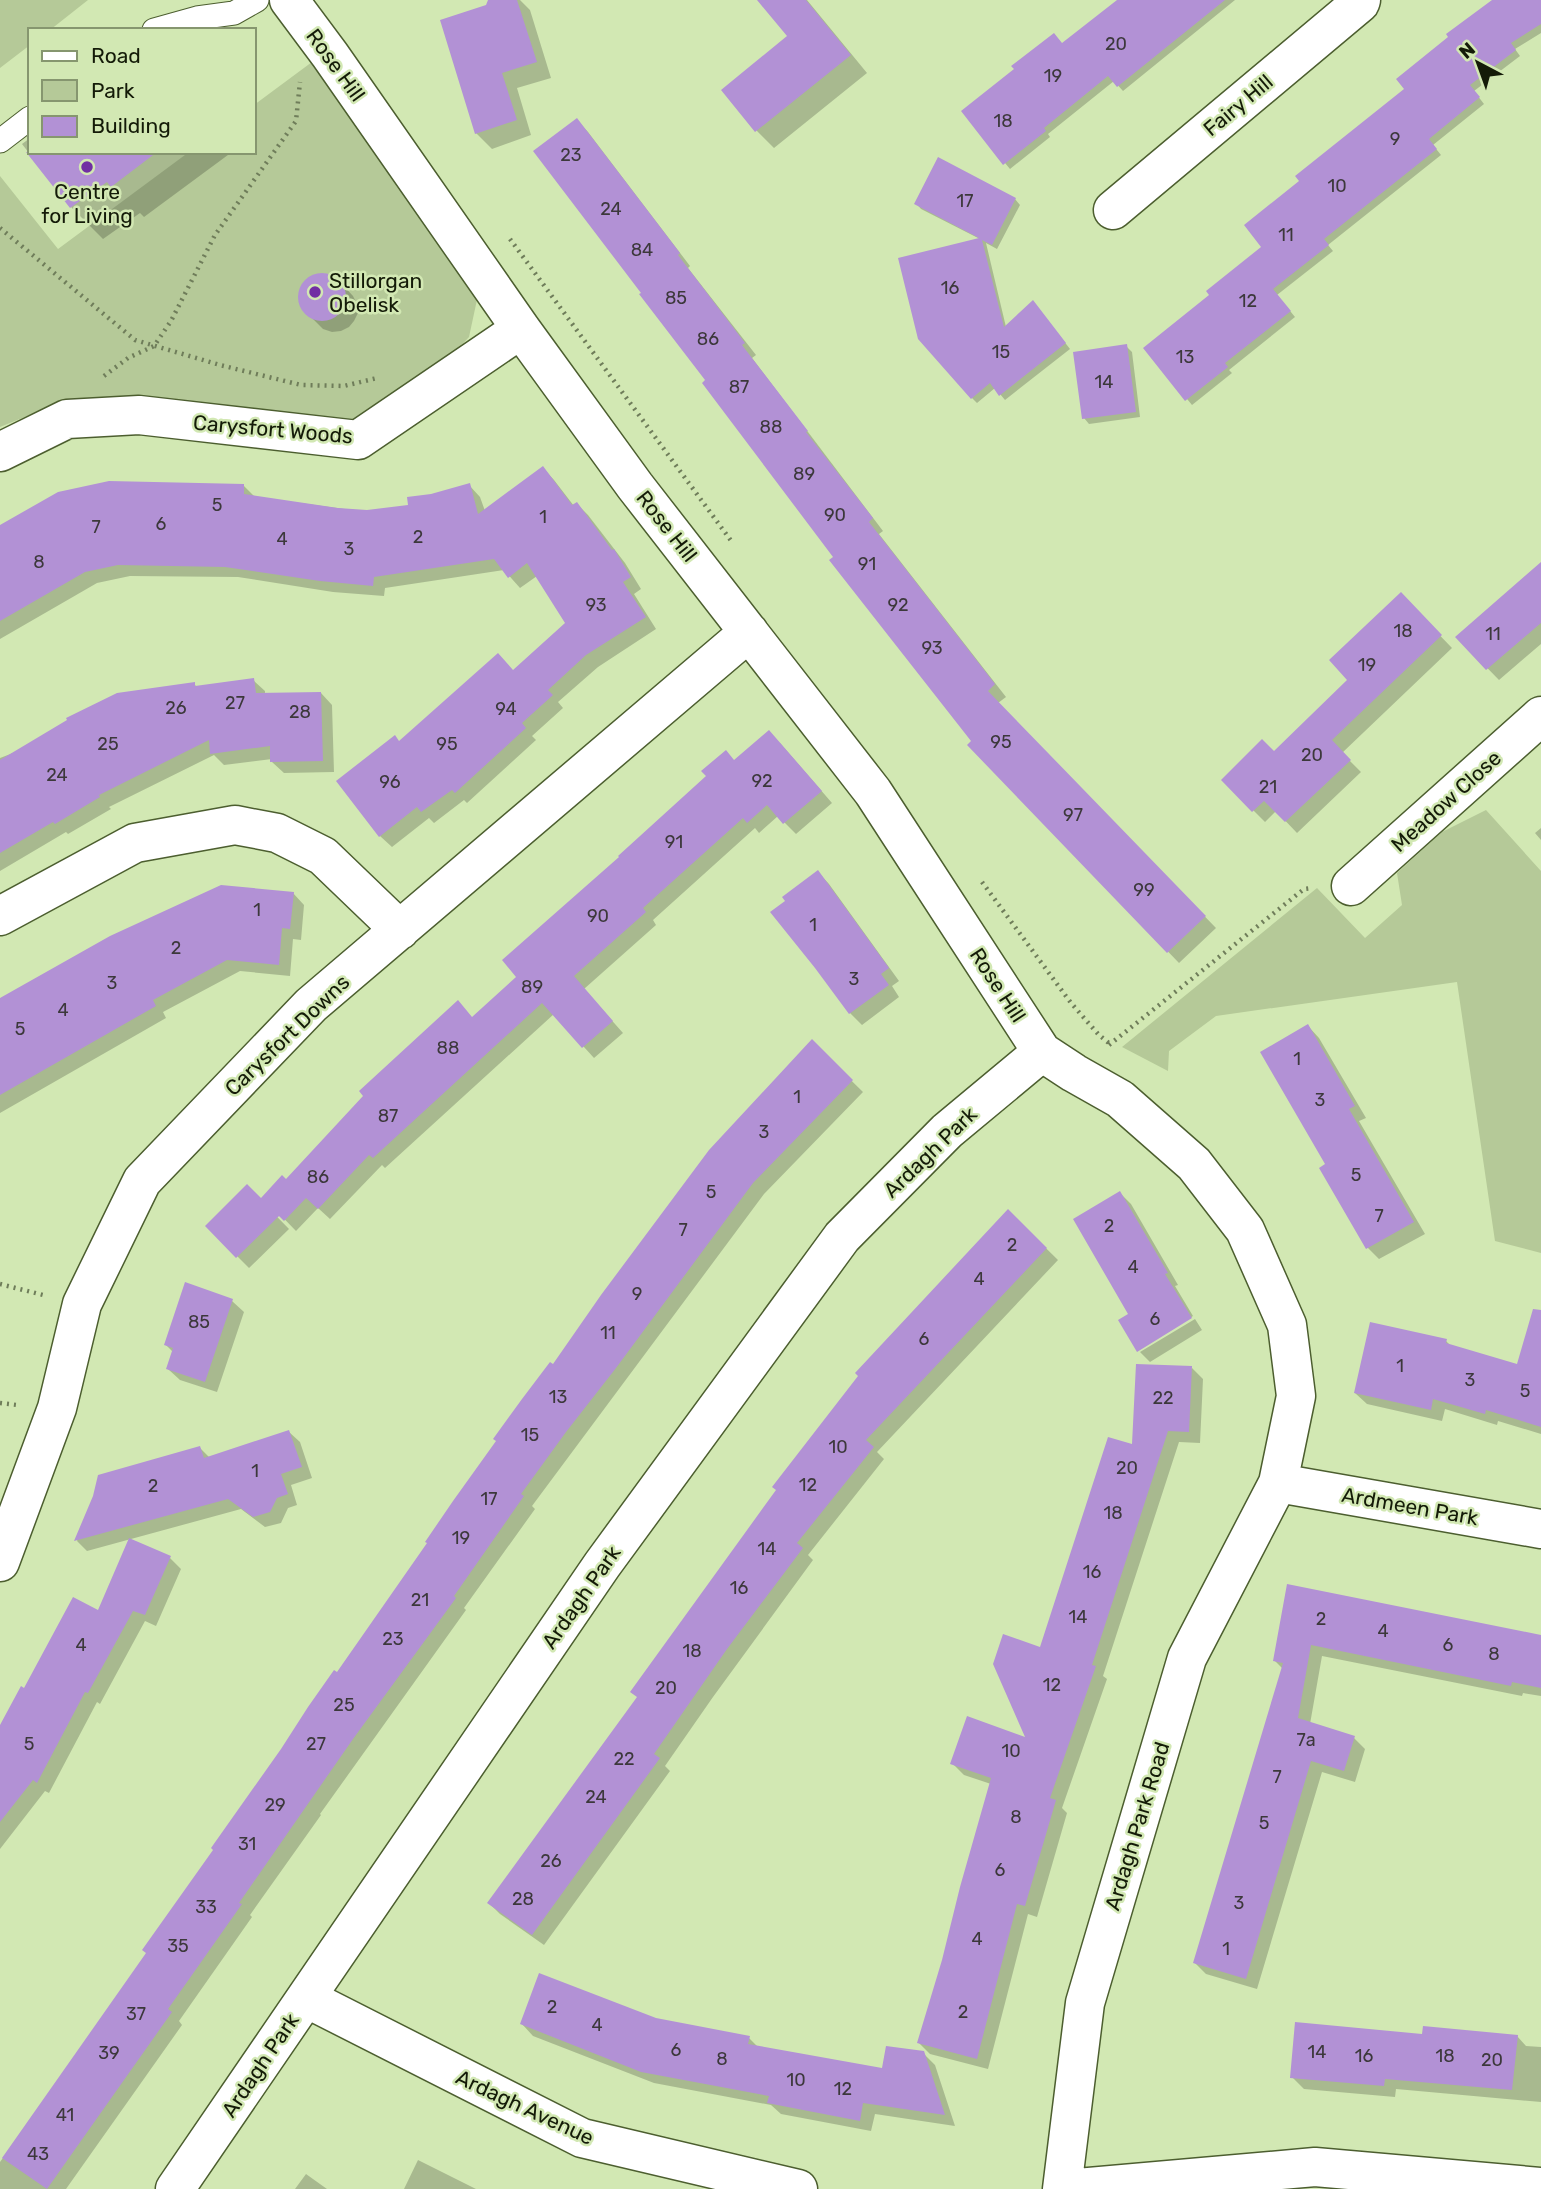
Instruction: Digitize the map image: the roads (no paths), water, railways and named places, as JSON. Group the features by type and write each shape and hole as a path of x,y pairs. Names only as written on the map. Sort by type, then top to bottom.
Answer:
{"street":[{"name":"Rose Hill","path":"289,0 635,486 873,792 1042,1052"},
{"name":"Fairy Hill","path":"1114,210 1361,0"},
{"name":"Carysfort Woods","path":"0,452 66,419 139,415 358,440 521,329"},
{"name":"Carysfort Downs","path":"0,1562 57,1408 82,1304 142,1181 311,1005 749,632"},
{"name":"Meadow Close","path":"1351,886 1541,716"},
{"path":"0,916 135,844 235,825 277,833 323,856 400,930"},
{"name":"Ardagh Park Road","path":"1042,1052 1120,1099 1194,1164 1245,1230 1287,1325 1296,1396 1278,1483 1187,1658 1085,2003 1064,2189"},
{"name":"Ardagh Park","path":"175,2189 602,1565 842,1237 947,1131 1042,1052"},
{"name":"Ardmeen Park","path":"1278,1483 1541,1529"},
{"name":"Ardagh Avenue","path":"306,1998 582,2138 798,2189"},
{"path":"1064,2189 1213,2183 1315,2167 1541,2187"}],"lane":[{"path":"161,28 197,18 234,13 257,0"},
{"path":"0,142 28,120"}],"place":[{"name":"Centre for Living","path":"87,167"},
{"name":"Stillorgan Obelisk","path":"315,292"}]}
